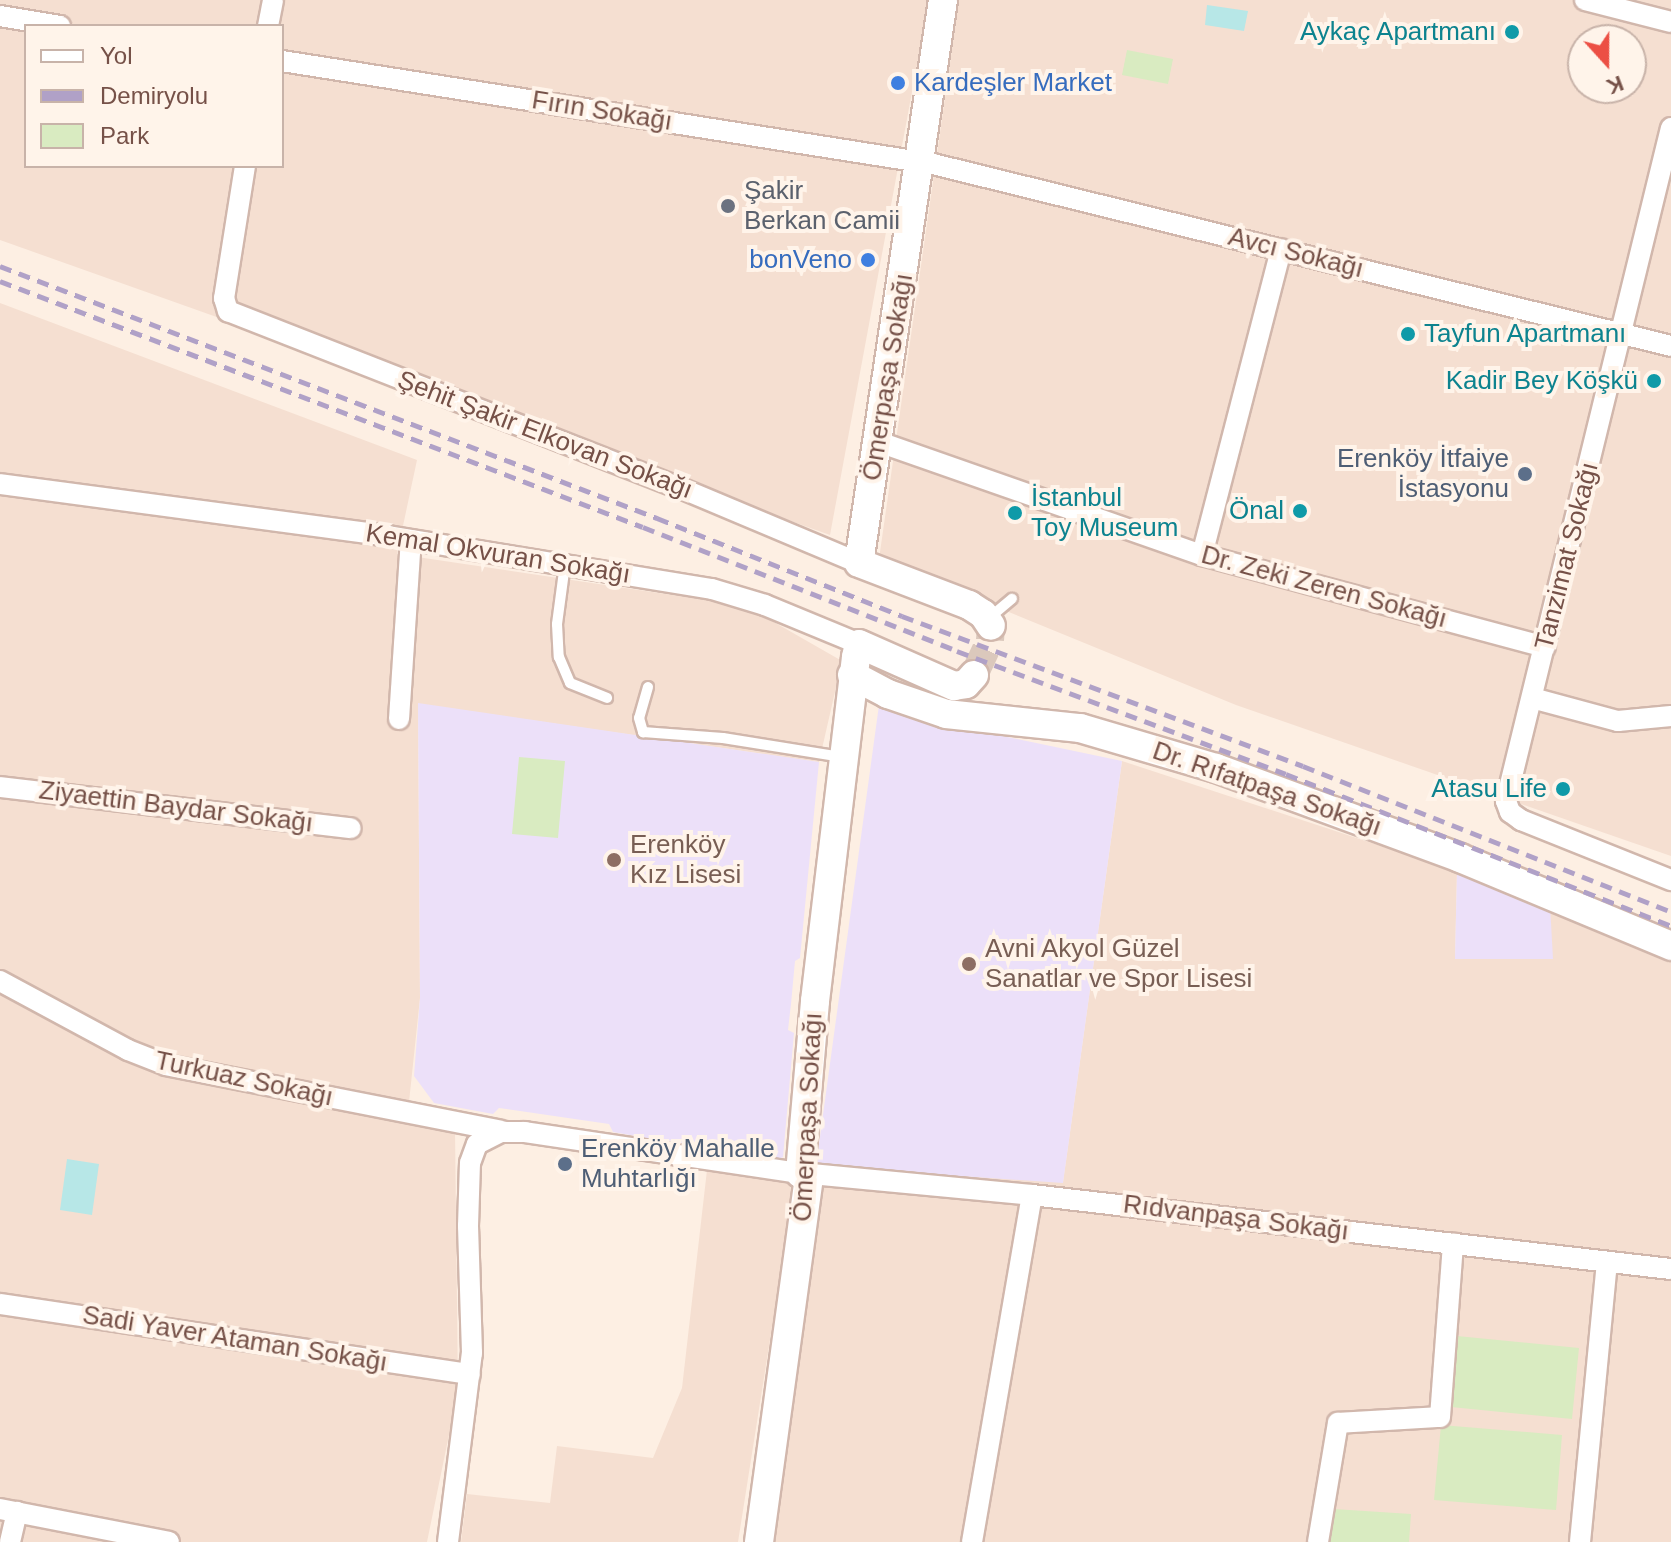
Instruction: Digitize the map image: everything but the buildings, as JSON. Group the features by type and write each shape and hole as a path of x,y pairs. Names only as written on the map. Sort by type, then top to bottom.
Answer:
{"street":[{"path":"268,24 273,0"},
{"name":"Ömerpaşa Sokağı","path":"859,563 943,0"},
{"path":"1585,0 1671,22"},
{"path":"0,16 48,24"},
{"name":"Fırın Sokağı","path":"284,61 921,162"},
{"name":"Tanzimat Sokağı","path":"1671,128 1507,795 1509,810 1525,822 1671,880"},
{"name":"Avcı Sokağı","path":"921,162 1671,346"},
{"name":"Şehit Şakir Elkovan Sokağı","path":"245,168 224,298 228,311 969,605 989,623"},
{"path":"1202,555 1281,249"},
{"name":"Dr. Zeki Zeren Sokağı","path":"879,442 1202,555 1545,647"},
{"name":"Kemal Okvuran Sokağı","path":"0,484 411,540 735,595 859,644 952,686 966,684 974,675"},
{"path":"399,719 411,540"},
{"name":"Ömerpaşa Sokağı","path":"759,1542 809,1178 800,1173 842,757 859,644"},
{"name":"Dr. Rıfatpaşa Sokağı","path":"852,675 888,694 937,712 1091,730 1216,768 1482,867 1671,946"},
{"path":"1532,698 1618,721 1671,716"},
{"name":"Ziyaettin Baydar Sokağı","path":"0,787 351,828"},
{"name":"Turkuaz Sokağı","path":"0,981 117,1045 166,1065 504,1131 800,1173"},
{"path":"448,1542 470,1374 470,1163 477,1144 504,1131"},
{"name":"Rıdvanpaşa Sokağı","path":"800,1173 1032,1195 1671,1269"},
{"path":"972,1542 1032,1195"},
{"path":"1318,1542 1338,1423 1440,1417 1453,1243"},
{"path":"1580,1542 1607,1262"},
{"name":"Sadi Yaver Ataman Sokağı","path":"0,1304 470,1374"},
{"path":"10,1542 8,1510 169,1542"}],"lane":[{"path":"565,564 556,644 563,672 570,683 607,698"},
{"path":"989,623 1012,599"},
{"path":"648,687 639,718 643,732 723,738 842,757"}],"shaded area":[{"path":"0,0 929,0 830,535 0,240"},
{"path":"959,0 1671,0 1671,856 1236,705 879,559"},
{"path":"0,303 417,460 397,554 746,606 842,661 819,762 418,704 420,998 407,1121 455,1130 458,1391 427,1542 0,1542"},
{"name":"Erenköy Kız Lisesi","path":"418,703 819,762 800,958 795,961 788,1030 794,1033 783,1157 775,1161 613,1132 609,1124 499,1108 493,1114 434,1103 414,1076 420,998"},
{"name":"Avni Akyol Güzel Sanatlar ve Spor Lisesi","path":"879,705 993,734 1122,761 1063,1183 816,1166"},
{"path":"1122,761 1457,871 1455,958 1550,905 1671,956 1671,1542 766,1542 816,1166 1063,1182"},
{"path":"1457,871 1550,905 1553,959 1455,959"},
{"path":"707,1170 796,1175 738,1542 461,1542 467,1494 550,1503 557,1446 653,1458 682,1388"}],"green space":[{"path":"1127,50 1173,59 1168,84 1122,75"},
{"path":"519,757 565,761 558,838 512,834"},
{"path":"1457,1336 1579,1348 1572,1419 1451,1407"},
{"path":"1441,1425 1562,1435 1556,1510 1434,1500"},
{"path":"1334,1509 1411,1514 1409,1542 1329,1542"}],"water":[{"path":"1207,5 1248,11 1244,31 1205,25"},
{"path":"67,1159 99,1164 92,1215 60,1210"}],"tunnel":[{"path":"974,675 990,640 991,626"}],"railway":[{"path":"0,266 657,518 902,616 1303,766 1671,912"},
{"path":"0,281 643,527 957,651 1286,774 1671,926"}],"place":[{"name":"Aykaç Apartmanı","path":"1512,32"},
{"name":"Kardeşler Market","path":"898,83"},
{"name":"Şakir Berkan Camii","path":"728,206"},
{"name":"bonVeno","path":"868,260"},
{"name":"Tayfun Apartmanı","path":"1408,334"},
{"name":"Kadir Bey Köşkü","path":"1654,381"},
{"name":"Erenköy İtfaiye İstasyonu","path":"1525,474"},
{"name":"Önal","path":"1300,511"},
{"name":"İstanbul Toy Museum","path":"1015,513"},
{"name":"Atasu Life","path":"1563,789"},
{"name":"Erenköy Kız Lisesi","path":"614,860"},
{"name":"Avni Akyol Güzel Sanatlar ve Spor Lisesi","path":"969,964"},
{"name":"Erenköy Mahalle Muhtarlığı","path":"565,1164"}]}
